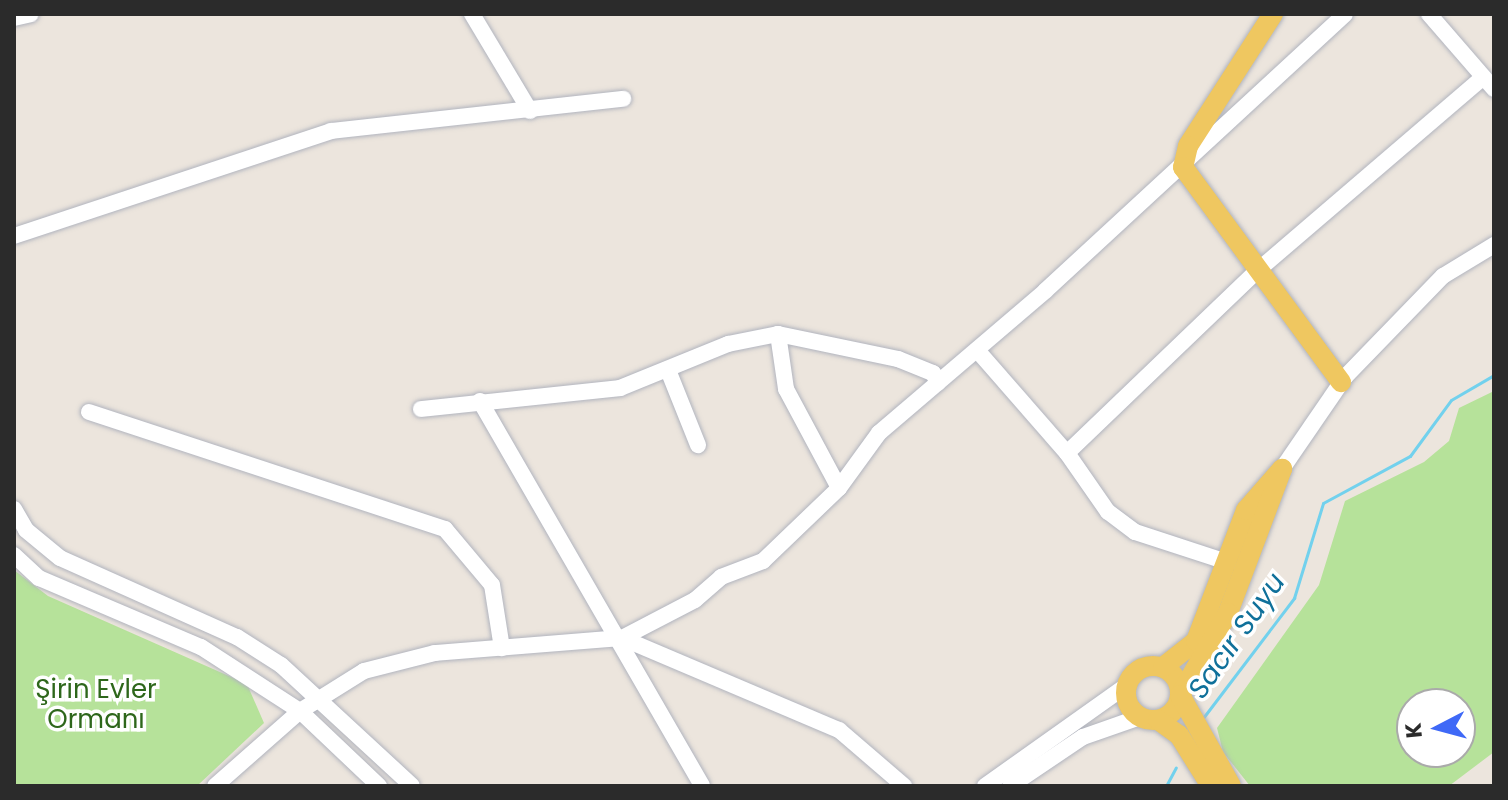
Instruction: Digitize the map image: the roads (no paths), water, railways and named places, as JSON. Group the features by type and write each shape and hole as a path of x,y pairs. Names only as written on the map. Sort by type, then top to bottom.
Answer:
{"main road":[{"path":"1273,14 1188,146 1183,167 1341,382"},
{"path":"1211,786 1179,735 1128,703 1127,685 1138,670 1163,667 1196,641 1246,510 1282,469"},
{"path":"1149,718 1173,711 1228,613 1282,469"},
{"path":"1163,667 1231,786"}],"street":[{"path":"14,18 31,14"},
{"path":"472,14 530,111"},
{"path":"215,786 300,711 364,671 435,653 622,638 695,600 721,577 763,561 839,488 879,433 1183,167 1345,14"},
{"path":"1067,453 1257,271 1487,84 1429,14"},
{"path":"14,236 331,131 623,99"},
{"path":"1282,469 1341,382 1443,276 1494,245"},
{"path":"421,409 620,388 778,334 898,359 933,373 938,383"},
{"path":"778,334 786,389 839,488"},
{"path":"977,350 1067,453 1108,512 1135,532 1227,562"},
{"path":"668,370 698,445"},
{"path":"480,401 622,638 702,786"},
{"path":"89,412 445,529 492,585 502,648"},
{"path":"14,509 26,530 60,558 237,637 318,700 412,786"},
{"path":"14,555 39,578 201,647 300,711 379,786"},
{"path":"622,638 839,730 904,786"},
{"path":"985,786 1127,685"},
{"path":"1010,786 1083,737 1149,718"}],"waterway":[{"name":"Sacır Suyu","path":"1203,718 1294,598 1323,503 1410,456 1451,400 1494,375"},
{"name":"Sacır Suyu","path":"1166,786 1176,767"}],"park label":[{"name":"Şirin Evler Ormanı","path":"96,705"}]}
